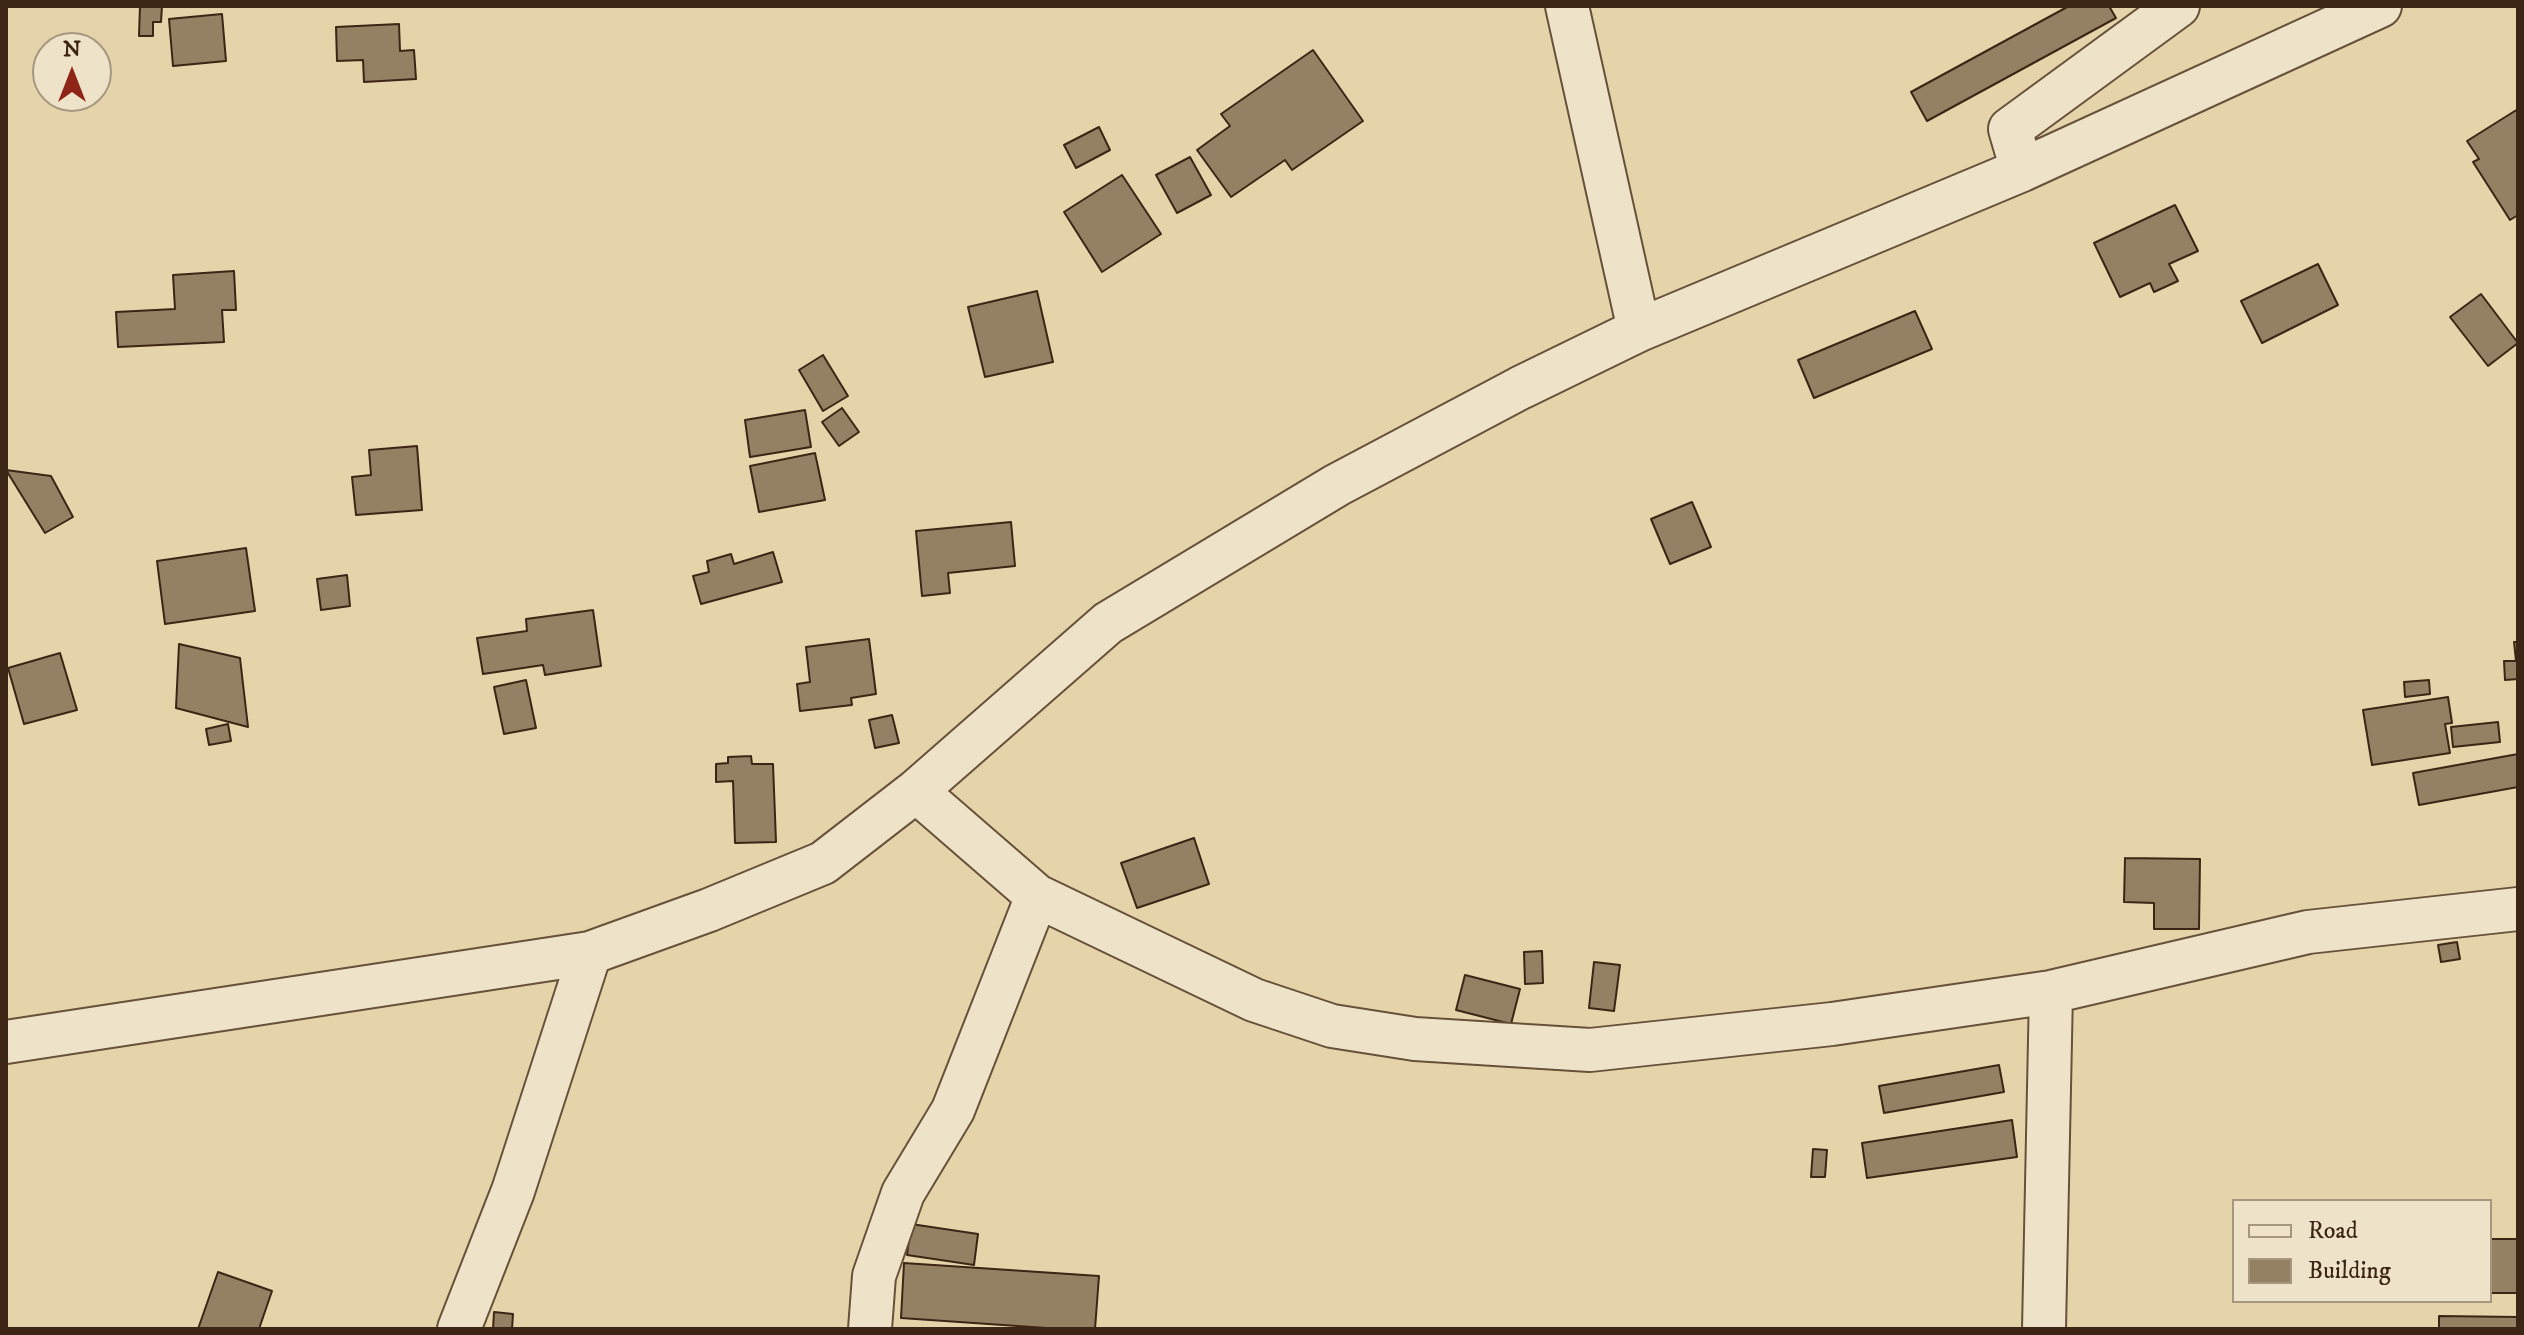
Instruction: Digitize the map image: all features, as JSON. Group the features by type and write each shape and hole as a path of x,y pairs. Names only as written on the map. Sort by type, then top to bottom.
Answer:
{"street":[{"path":"1567,6 1639,330"},
{"path":"2022,170 2010,129 2178,6"},
{"path":"6,1042 590,953 709,910 823,863 916,791 1108,623 1337,485 1520,388 1639,330 2022,170 2380,6"},
{"path":"916,791 1037,896 1254,1000 1332,1026 1415,1039 1590,1050 1832,1024 2051,992 2308,932 2518,909"},
{"path":"870,1329 874,1276 903,1193 953,1110 1037,896"},
{"path":"459,1329 513,1191 590,953"},
{"path":"2044,1329 2051,992"}],"building":[{"path":"140,6 162,6 161,22 153,22 153,36 139,36"},
{"path":"2069,6 2109,6 2116,18 1927,121 1911,92"},
{"path":"222,14 226,61 173,66 169,19"},
{"path":"399,24 400,51 414,50 416,79 364,82 363,60 337,61 336,27"},
{"path":"1313,50 1363,121 1292,170 1285,160 1231,197 1197,150 1230,126 1221,114"},
{"path":"2518,109 2518,215 2510,220 2473,162 2479,159 2467,141"},
{"path":"1099,127 1110,150 1076,168 1064,145"},
{"path":"1190,157 1211,195 1177,213 1156,175"},
{"path":"1122,175 1161,234 1102,272 1064,212"},
{"path":"2175,205 2198,251 2169,264 2178,281 2154,292 2150,283 2120,297 2094,243"},
{"path":"2318,264 2338,305 2262,343 2241,301"},
{"path":"234,271 236,310 222,310 224,342 118,347 116,312 175,309 173,275"},
{"path":"1037,291 1053,362 985,377 968,307"},
{"path":"2481,294 2518,343 2488,366 2450,317"},
{"path":"1915,311 1932,349 1814,398 1798,360"},
{"path":"823,355 848,396 823,411 799,370"},
{"path":"842,408 859,432 839,446 822,422"},
{"path":"805,410 811,447 750,457 745,420"},
{"path":"417,446 422,510 356,515 352,477 371,475 369,450"},
{"path":"815,453 825,500 759,512 750,466"},
{"path":"6,470 51,476 73,517 45,533"},
{"path":"1692,502 1711,547 1670,564 1651,519"},
{"path":"1011,522 1015,566 948,573 950,593 922,596 916,531"},
{"path":"246,548 255,611 165,624 157,561"},
{"path":"773,552 782,582 701,604 693,576 709,572 707,561 731,554 734,564"},
{"path":"347,575 350,606 321,610 317,579"},
{"path":"593,610 601,666 545,675 543,665 483,674 477,638 527,631 526,619"},
{"path":"869,639 876,694 851,698 852,705 800,711 797,684 810,682 806,647"},
{"path":"2514,642 2518,642 2518,679 2505,680 2504,661 2516,661"},
{"path":"179,644 240,658 248,727 176,708"},
{"path":"60,653 77,710 24,724 8,668"},
{"path":"526,680 536,728 504,734 494,687"},
{"path":"2429,680 2430,694 2405,697 2404,682"},
{"path":"2448,697 2452,723 2445,724 2450,753 2372,765 2363,710"},
{"path":"892,715 899,743 875,748 869,720"},
{"path":"2498,722 2500,742 2453,747 2451,727"},
{"path":"228,724 231,741 209,745 206,729"},
{"path":"2518,754 2518,787 2419,805 2413,773"},
{"path":"751,756 752,764 773,764 776,842 735,843 733,781 716,782 716,764 728,763 728,757"},
{"path":"1194,838 1209,884 1137,908 1121,863"},
{"path":"2125,858 2200,859 2199,929 2154,929 2154,903 2124,902"},
{"path":"2457,942 2460,959 2441,962 2438,945"},
{"path":"1542,951 1543,983 1525,984 1524,952"},
{"path":"1594,962 1620,965 1614,1011 1589,1008"},
{"path":"1465,975 1520,989 1511,1024 1456,1010"},
{"path":"1999,1065 2004,1092 1884,1113 1879,1086"},
{"path":"2012,1120 2017,1157 1867,1178 1862,1143"},
{"path":"1813,1149 1827,1150 1825,1177 1811,1177"},
{"path":"911,1224 978,1234 974,1265 907,1255"},
{"path":"2492,1239 2518,1239 2518,1293 2492,1293"},
{"path":"904,1263 1099,1276 1095,1329 901,1318"},
{"path":"218,1272 272,1291 259,1329 198,1329"},
{"path":"494,1312 513,1314 512,1329 493,1329"},
{"path":"2439,1316 2518,1317 2518,1329 2439,1329"}]}
